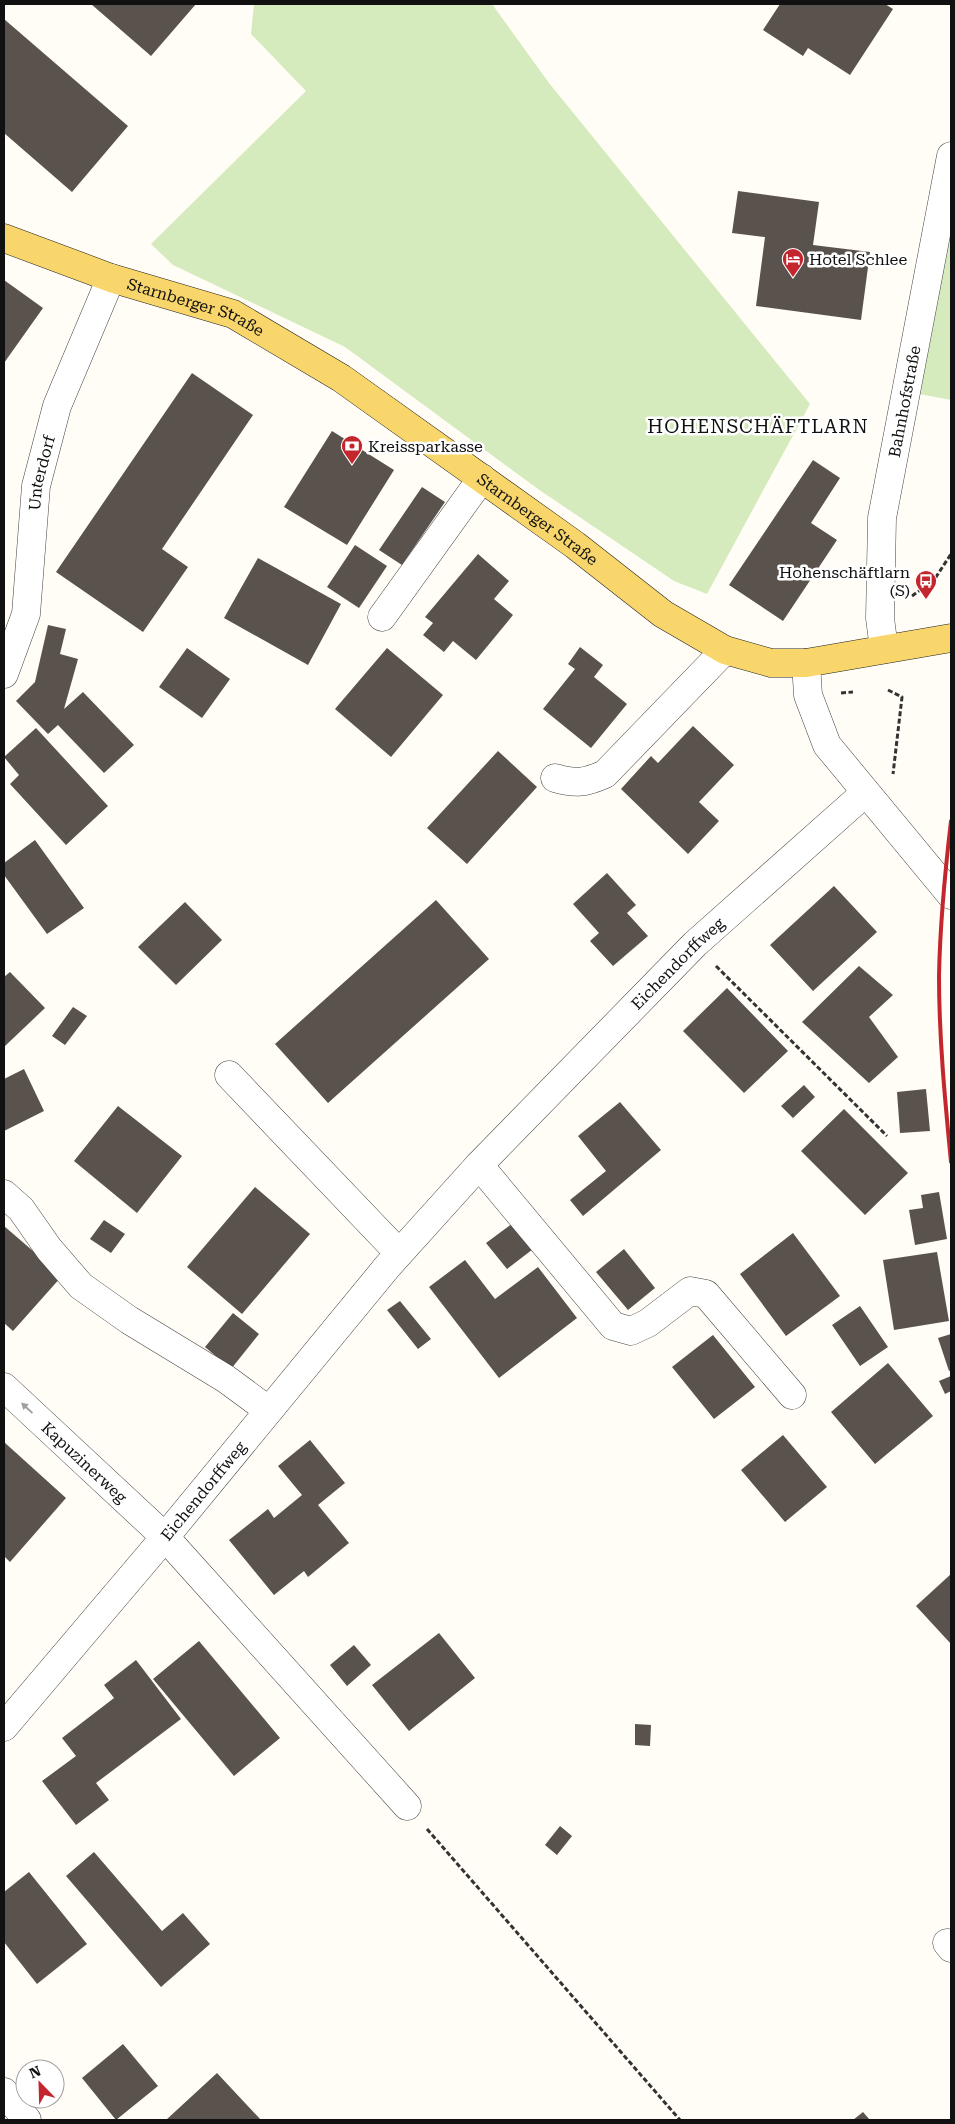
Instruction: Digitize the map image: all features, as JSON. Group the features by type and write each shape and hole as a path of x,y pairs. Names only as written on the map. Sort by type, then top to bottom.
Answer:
{"main road":[{"name":"Starnberger Straße","path":"4,238 111,278 233,314 341,378 574,545 663,614 725,650 771,663 806,663 951,638"}],"street":[{"name":"Bahnhofstraße","path":"884,649 880,618 882,518 951,156"},
{"name":"Unterdorf","path":"4,674 26,614 36,486 57,406 111,278"},
{"path":"382,617 482,478"},
{"path":"555,778 572,783 587,782 605,774 725,650"},
{"path":"806,663 808,695 826,745 951,895"},
{"name":"Eichendorffweg","path":"4,1727 399,1253 479,1165 695,944 865,793"},
{"path":"229,1075 399,1253"},
{"path":"479,1165 614,1326 631,1331 648,1323 690,1291 706,1294 792,1394"},
{"path":"4,1194 21,1209 50,1249 81,1286 128,1320 226,1379 268,1410"},
{"name":"Kapuzinerweg","path":"4,1387 164,1537 407,1806"},
{"path":"4,2092 27,2120"}],"path":[{"path":"880,618 934,580 951,554"},
{"path":"865,793 892,780 902,697 888,690"},
{"path":"695,944 887,1136"},
{"path":"407,1806 680,2120"}],"green space":[{"path":"254,4 492,4 549,83 810,404 707,594 674,581 538,489 345,347 173,265 151,244 306,91 251,34"},
{"path":"951,230 951,400 919,394"}],"building":[{"path":"91,4 196,4 151,56"},
{"path":"780,4 885,4 893,9 850,75 808,48 803,56 763,30"},
{"path":"4,19 128,126 72,192 4,133"},
{"path":"738,191 819,202 813,245 870,252 861,320 756,306 765,237 732,233"},
{"path":"4,280 43,308 4,363"},
{"path":"192,373 253,415 162,549 188,567 143,632 56,572"},
{"path":"332,431 394,470 347,545 284,507"},
{"path":"813,460 840,478 811,523 837,540 783,621 729,585"},
{"path":"422,487 445,502 402,565 379,550"},
{"path":"355,545 387,566 359,608 327,587"},
{"path":"478,554 509,581 494,599 513,615 476,660 453,641 444,652 423,635 433,623 425,617"},
{"path":"258,558 341,604 308,665 224,618"},
{"path":"48,625 66,629 60,654 78,659 64,709 83,692 134,745 104,773 58,725 48,734 16,701 35,682"},
{"path":"580,647 603,665 594,677 627,704 591,748 543,709 575,669 568,664"},
{"path":"187,648 230,679 202,718 159,687"},
{"path":"387,648 443,695 391,757 335,709"},
{"path":"693,726 734,765 699,802 719,821 688,854 621,789 651,756 658,763"},
{"path":"36,728 108,806 66,845 10,784 19,775 4,757"},
{"path":"498,751 537,787 467,864 427,828"},
{"path":"35,840 84,908 47,934 4,875 4,863"},
{"path":"607,873 636,905 627,913 648,936 613,966 590,941 599,933 573,904"},
{"path":"834,886 877,932 813,991 770,945"},
{"path":"436,900 489,959 328,1103 275,1044"},
{"path":"185,902 222,940 176,985 138,947"},
{"path":"859,966 893,995 869,1017 898,1057 869,1083 802,1022"},
{"path":"10,972 45,1008 4,1047 4,977"},
{"path":"727,988 788,1051 744,1093 683,1031"},
{"path":"73,1007 87,1016 65,1045 52,1036"},
{"path":"24,1069 44,1111 4,1131 4,1079"},
{"path":"804,1085 815,1097 793,1118 781,1106"},
{"path":"926,1089 930,1131 900,1133 897,1092"},
{"path":"620,1102 661,1150 583,1216 570,1200 606,1171 578,1136"},
{"path":"118,1106 182,1156 137,1213 74,1161"},
{"path":"844,1109 908,1173 865,1215 801,1151"},
{"path":"255,1187 310,1234 242,1314 187,1267"},
{"path":"939,1192 947,1239 915,1245 909,1210 923,1208 921,1195"},
{"path":"104,1220 125,1234 111,1253 90,1239"},
{"path":"517,1220 537,1246 507,1269 486,1243"},
{"path":"4,1226 62,1276 13,1331 4,1323"},
{"path":"793,1233 840,1296 786,1336 740,1274"},
{"path":"624,1249 655,1288 628,1310 596,1272"},
{"path":"937,1252 949,1321 894,1330 883,1260"},
{"path":"465,1260 495,1299 538,1267 577,1318 499,1378 429,1287"},
{"path":"400,1301 431,1339 418,1349 387,1310"},
{"path":"860,1306 888,1347 860,1366 832,1325"},
{"path":"233,1313 259,1334 231,1369 205,1347"},
{"path":"951,1334 951,1370 949,1371 938,1338"},
{"path":"713,1335 755,1387 714,1419 672,1367"},
{"path":"888,1363 933,1416 875,1464 831,1412"},
{"path":"951,1376 951,1391 945,1394 939,1381"},
{"path":"783,1435 827,1487 785,1522 741,1470"},
{"path":"310,1440 345,1483 318,1505 349,1543 308,1577 304,1571 274,1595 229,1540 268,1509 274,1518 302,1495 278,1466"},
{"path":"4,1442 66,1498 10,1562 4,1556"},
{"path":"951,1574 951,1644 916,1606"},
{"path":"439,1633 475,1678 409,1731 372,1685"},
{"path":"199,1641 280,1738 234,1776 153,1679"},
{"path":"354,1645 371,1665 347,1686 330,1665"},
{"path":"136,1660 181,1719 96,1783 109,1800 76,1825 42,1781 76,1756 62,1738 114,1698 104,1685"},
{"path":"635,1724 651,1725 650,1746 635,1745"},
{"path":"560,1826 572,1836 557,1855 545,1845"},
{"path":"94,1852 162,1931 183,1913 210,1944 161,1987 66,1876"},
{"path":"29,1872 87,1944 37,1984 4,1942 4,1892"},
{"path":"123,2044 158,2086 116,2120 82,2078"},
{"path":"217,2073 261,2120 166,2120"},
{"path":"863,2112 870,2120 853,2120"}],"railway":[{"path":"951,821 943,898 939,976 941,1046 951,1162"}],"place":[{"name":"Hotel Schlee","path":"793,278"},
{"name":"Kreissparkasse","path":"352,465"},
{"name":"Hohenschäftlarn (S)","path":"926,600"}],"district":[{"name":"HOHENSCHÄFTLARN","path":"758,426"}]}
